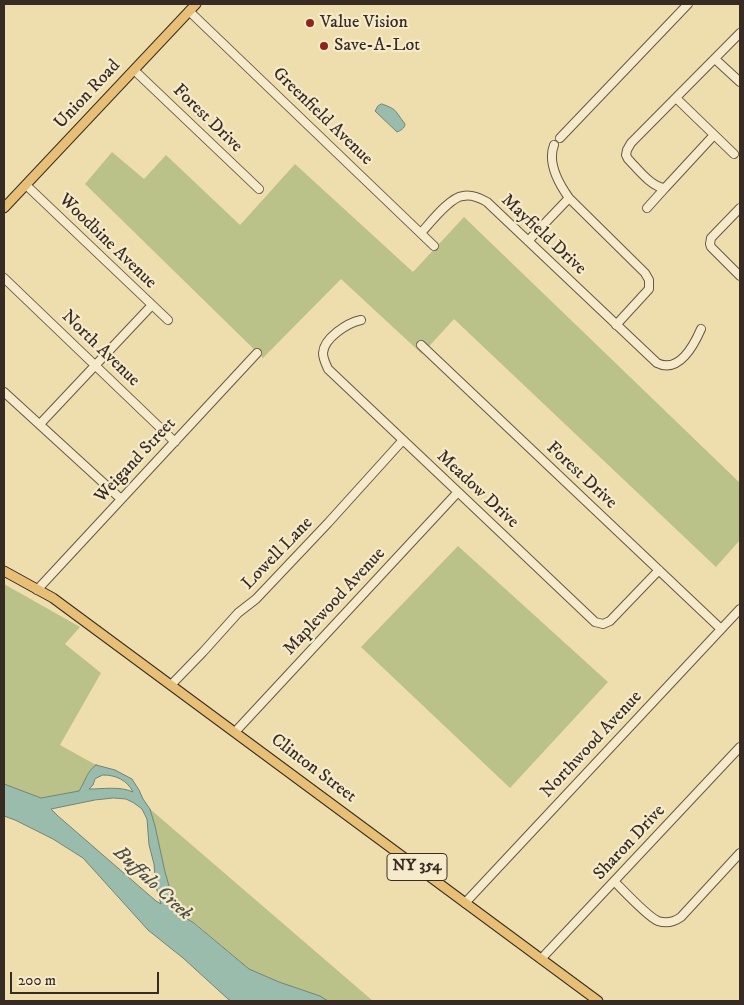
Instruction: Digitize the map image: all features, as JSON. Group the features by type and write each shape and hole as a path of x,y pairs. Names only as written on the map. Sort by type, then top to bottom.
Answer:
{"main road":[{"name":"Union Road","path":"4,208 196,4"},
{"name":"Clinton Street","path":"4,571 53,598 598,1001"}],"street":[{"path":"560,138 688,4"},
{"name":"Greenfield Avenue","path":"189,11 434,246"},
{"path":"665,188 654,185 628,159 626,155 627,150 631,143 740,32"},
{"path":"715,59 740,82"},
{"name":"Forest Drive","path":"134,70 259,189"},
{"path":"676,98 734,154"},
{"path":"647,208 714,135"},
{"path":"554,146 551,157 555,172 560,186 568,198 648,277 649,289 616,325"},
{"name":"Woodbine Avenue","path":"26,185 168,320"},
{"name":"Mayfield Drive","path":"421,233 454,200 468,195 478,198 487,202 657,363 666,366 678,362 695,342 700,329"},
{"path":"528,241 568,198"},
{"path":"740,208 712,238 710,244 740,276"},
{"name":"North Avenue","path":"4,278 175,442"},
{"path":"40,424 152,305"},
{"name":"Meadow Drive","path":"361,320 352,322 338,331 327,343 323,352 324,362 328,369 595,622 603,624 610,621 659,570"},
{"name":"Forest Drive","path":"421,345 721,629"},
{"name":"Weigand Street","path":"37,590 257,353"},
{"path":"4,392 121,499"},
{"name":"Lowell Lane","path":"171,684 238,613 256,599 403,440"},
{"name":"Maplewood Avenue","path":"235,732 458,492"},
{"name":"Northwood Avenue","path":"465,903 740,609"},
{"name":"Sharon Drive","path":"541,959 740,747"},
{"path":"614,881 652,917 661,922 673,921 681,917 740,853"}],"green space":[{"path":"112,152 144,179 166,155 240,225 295,164 413,272 464,217 740,483 740,540 716,567 454,319 422,354 341,279 263,358 85,184"},
{"path":"458,546 608,682 510,788 361,647"},
{"path":"4,584 80,627 65,644 101,673 60,745 96,765 88,773 79,791 41,798 4,784"},
{"path":"150,809 373,1001 328,1001 320,996 249,969 195,923 184,917 172,897"}],"shaded area":[{"path":"382,104 396,111 405,124 402,129 397,132 375,111"},
{"path":"96,765 115,770 132,779 139,790 150,809 172,896 184,917 194,923 249,969 320,996 328,1001 231,1001 148,930 83,858 53,839 4,816 4,784 41,798 79,791","holes":["103,775 121,779 128,784 133,792 117,788 89,789 95,779","114,798 126,799 134,803 142,809 147,819 149,845 154,864 156,887 161,904 51,809"]}],"place":[{"name":"Value Vision","path":"310,23"},
{"name":"Save-A-Lot","path":"324,46"}],"water label":[{"name":"Buffalo Creek","path":"152,884"}]}
